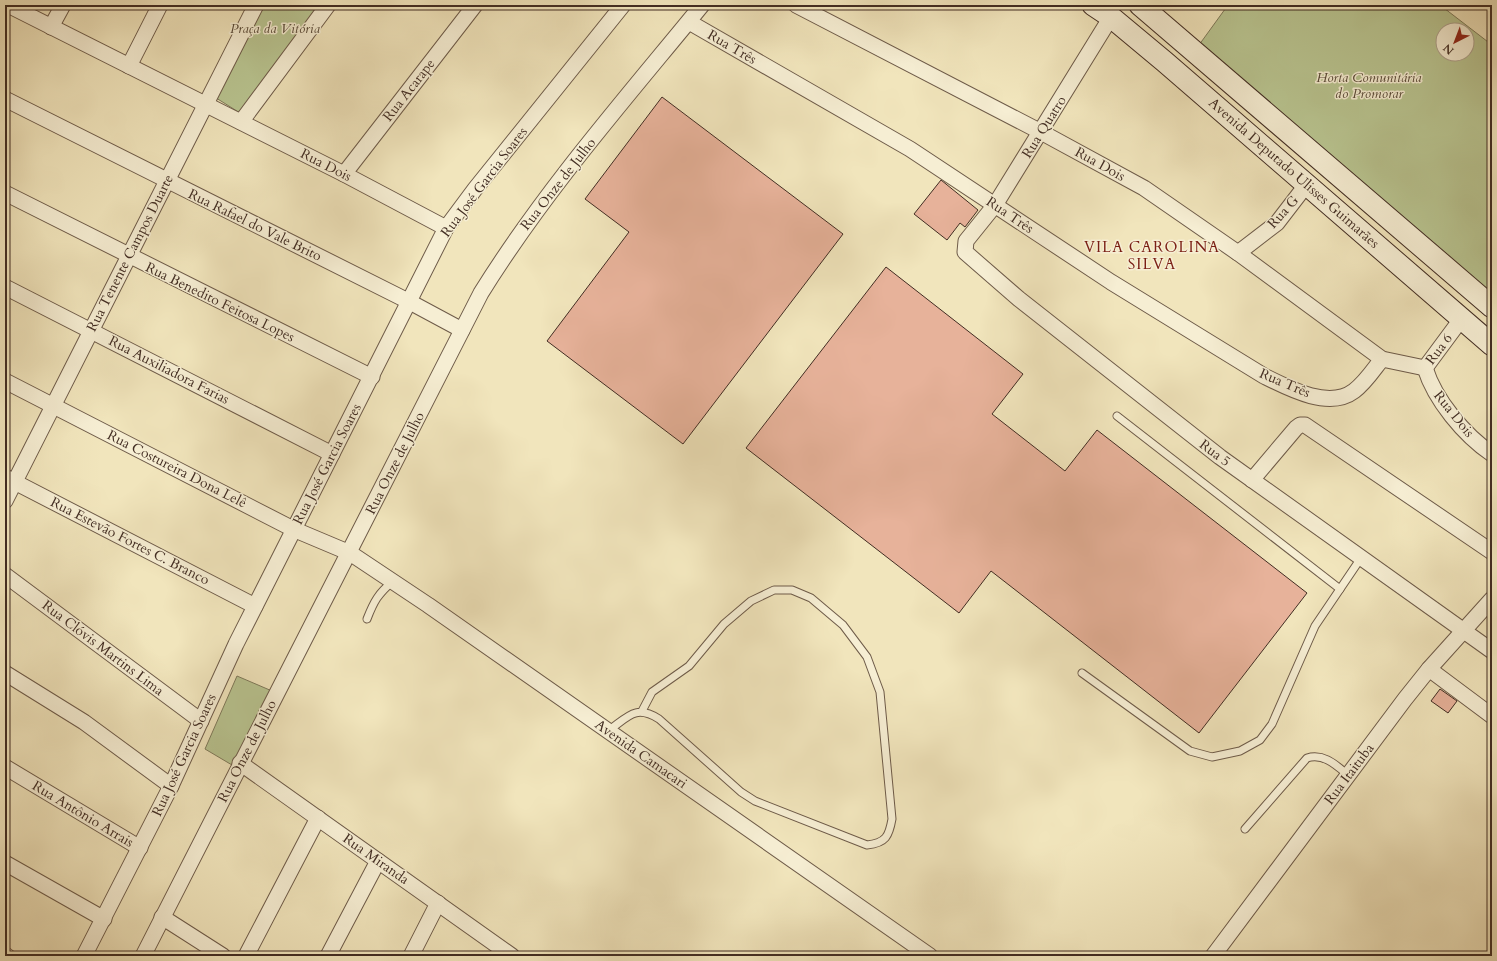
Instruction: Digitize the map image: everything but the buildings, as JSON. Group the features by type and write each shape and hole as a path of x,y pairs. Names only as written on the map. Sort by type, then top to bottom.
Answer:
{"street":[{"name":"Rua Dois","path":"8,5 344,174 446,228"},
{"path":"51,27 63,5"},
{"path":"129,66 160,5"},
{"name":"Rua Tenente Campos Duarte","path":"5,501 10,479 54,406 128,256 256,5"},
{"path":"241,122 328,5"},
{"name":"Rua Acarape","path":"344,174 475,5"},
{"name":"Rua José Garcia Soares","path":"84,956 171,786 202,721 222,672 293,529 372,377 408,301 446,228 475,189 623,5"},
{"name":"Rua Onze de Julho","path":"143,956 240,763 350,553 481,293 513,243 551,192 702,5"},
{"name":"Rua Dois","path":"796,5 1041,132 1144,188 1238,253 1382,358"},
{"name":"Avenida Deputado Ulisses Guimarães","path":"1093,5 1111,17 1165,62 1492,345"},
{"name":"Avenida Deputado Ulisses Guimarães","path":"1148,8 1184,42 1492,307"},
{"name":"Rua Quatro","path":"971,234 995,205 1111,17"},
{"name":"Rua Três","path":"689,22 910,149 1111,282 1264,376 1305,395 1333,399 1347,396 1355,391 1382,358"},
{"path":"1165,62 1184,42"},
{"name":"Rua Rafael do Vale Brito","path":"5,99 408,301 462,330"},
{"name":"Rua G","path":"1238,253 1277,223 1307,184"},
{"name":"Rua Benedito Feitosa Lopes","path":"5,193 372,377"},
{"name":"Rua 5","path":"971,234 966,241 965,252 1053,327 1220,457 1492,651"},
{"name":"Rua Auxiliadora Farias","path":"5,287 332,454"},
{"name":"Rua 6","path":"1382,358 1425,368 1462,318"},
{"name":"Rua Dois","path":"1425,368 1433,389 1441,402 1474,439 1492,454"},
{"name":"Rua Costureira Dona Lelê","path":"5,381 293,529 350,553"},
{"path":"1252,480 1296,428 1300,425 1309,426 1417,502 1492,552"},
{"name":"Rua Estevão Fortes C. Branco","path":"10,479 255,606"},
{"name":"Avenida Camacari","path":"350,553 393,581 930,956"},
{"name":"Rua Clóvis Martins Lima","path":"5,575 202,721"},
{"name":"Rua Itaituba","path":"1213,956 1429,669 1492,599"},
{"path":"1429,669 1492,716"},
{"path":"5,673 84,722 171,786"},
{"name":"Rua Miranda","path":"240,763 438,903 502,953"},
{"name":"Rua Antônio Arrais","path":"5,767 140,848"},
{"path":"246,956 318,818"},
{"path":"328,956 378,861"},
{"path":"5,863 104,919"},
{"path":"411,956 438,903"},
{"path":"162,916 223,956"}],"lane":[{"path":"1117,416 1340,589"},
{"path":"1082,673 1190,751 1212,757 1240,751 1260,740 1272,724 1315,626 1361,558"},
{"path":"367,619 373,602 380,592 393,581"},
{"path":"608,731 633,713 642,711 659,719 737,788 755,800 867,845 878,844 889,832 892,819 880,692 876,677 867,657 843,625 811,598 792,590 774,590 751,601 724,624 689,666 652,692 642,711"},
{"path":"1246,829 1307,758 1316,756 1326,759 1348,775"}],"green space":[{"name":"Praça da Vitória","path":"261,5 321,5 240,113 213,96"},
{"name":"Horta Comunitária do Promorar","path":"1228,5 1440,5 1462,22 1435,22 1435,62 1475,62 1475,32 1492,45 1492,295 1199,45"},
{"path":"237,676 272,691 232,765 205,749"}],"district":[{"name":"VILA CAROLINA SILVA","path":"1152,256"}]}
